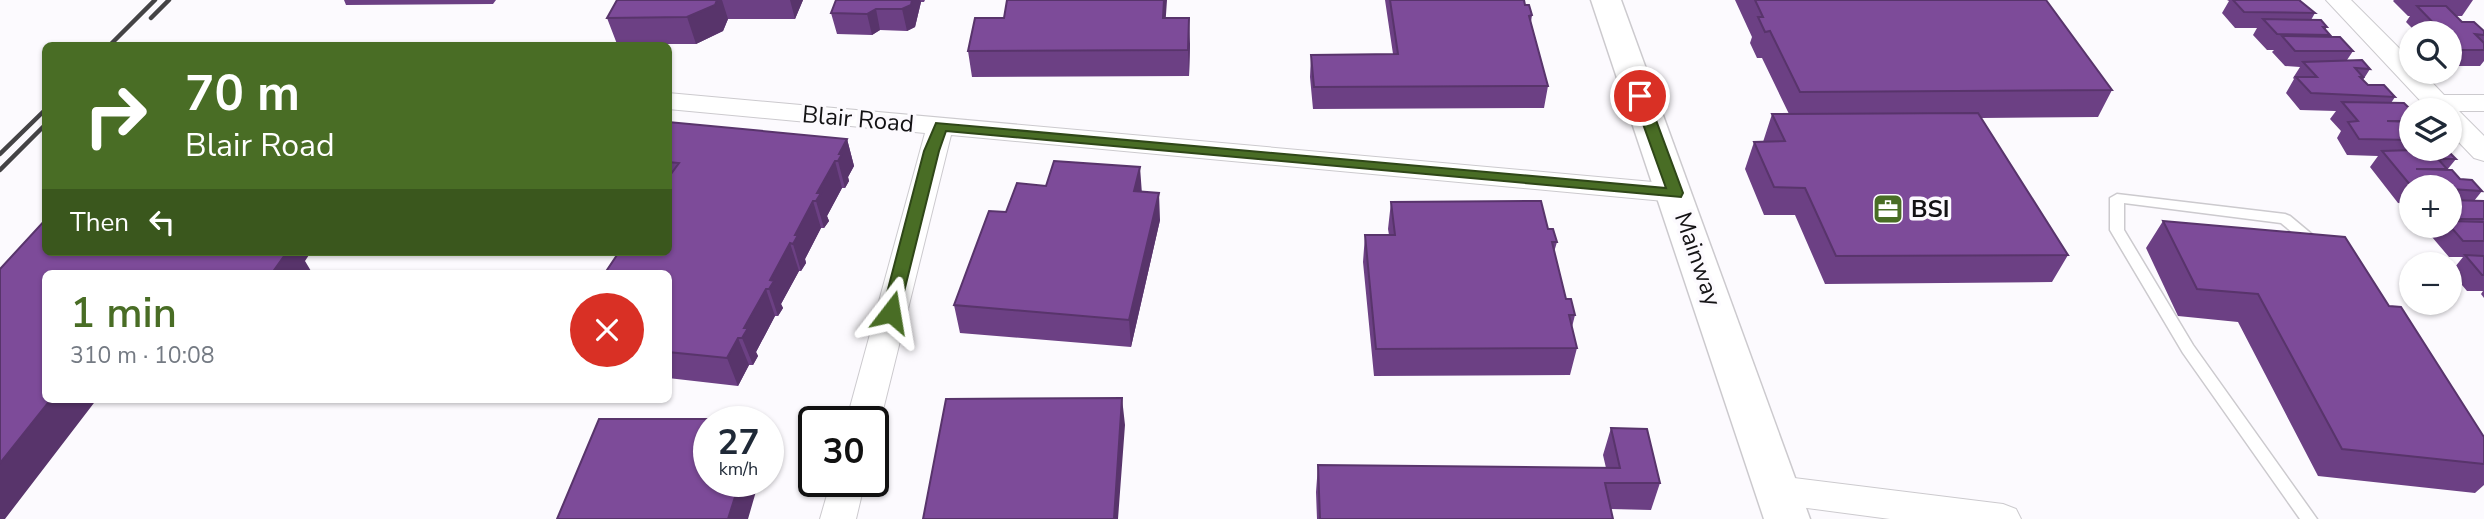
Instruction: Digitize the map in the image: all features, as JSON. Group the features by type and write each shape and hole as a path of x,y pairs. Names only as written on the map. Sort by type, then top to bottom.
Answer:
{"street":[{"name":"Mainway","path":"1606,0 1782,504"},
{"path":"2338,0 2432,98"},
{"name":"Blair Road","path":"672,101 1675,193"},
{"path":"2462,107 2484,103"},
{"path":"867,406 932,151 941,126"},
{"path":"2462,129 2484,152"},
{"path":"838,519 844,497"},
{"path":"1782,504 2003,519"}],"lane":[{"path":"2309,519 2181,337 2118,230 2117,198 2285,219 2326,253"}],"building":[{"path":"617,0 717,0 715,5 687,17 607,18"},
{"path":"836,0 912,0 911,5 902,9 876,9 867,14 831,13"},
{"path":"1007,0 1164,0 1163,18 1189,18 1188,50 968,51 975,18 1004,18"},
{"path":"1390,0 1524,0 1532,15 1529,16 1548,86 1314,87 1311,55 1398,54"},
{"path":"1755,0 2046,0 2112,90 1800,92 1770,31 1765,32 1758,17 1763,17"},
{"path":"2233,0 2299,0 2315,13 2244,12"},
{"path":"2417,6 2446,6 2461,21 2431,21"},
{"path":"2263,19 2321,20 2330,35 2277,34"},
{"path":"2462,22 2474,22 2484,31 2484,35 2475,34 2484,43 2484,50 2462,50"},
{"path":"2282,36 2340,37 2353,51 2295,51"},
{"path":"2362,60 2370,69 2355,68 2363,77 2360,77 2368,85 2384,85 2395,97 2311,93 2296,77 2317,77 2303,62"},
{"path":"2342,102 2399,103 2399,121 2387,121 2399,121 2399,140 2359,139 2348,122 2358,121"},
{"path":"1978,113 2068,255 1836,256 1805,188 1774,187 1754,142 1785,141 1772,114"},
{"path":"672,122 847,139 839,154 842,154 838,161 835,161 817,193 821,193 816,201 813,201 795,235 798,235 793,244 790,243 770,280 774,281 769,289 766,289 744,328 748,328 742,338 738,338 727,358 672,352 672,270 607,270 616,256 672,256 672,173 679,163 672,162"},
{"path":"2399,150 2399,161 2440,161 2447,169 2416,169 2452,170 2456,175 2402,175 2382,151"},
{"path":"1054,161 1140,167 1134,191 1159,193 1129,320 954,305 989,211 1006,212 1017,183 1046,186"},
{"path":"2462,179 2472,180 2482,191 2462,190"},
{"path":"2462,200 2484,201 2484,219 2462,219"},
{"path":"1541,201 1548,229 1553,229 1557,242 1552,242 1566,299 1571,299 1575,315 1569,315 1577,348 1376,349 1365,235 1395,235 1391,202"},
{"path":"2163,221 2345,237 2389,306 2399,307 2399,315 2406,315 2484,437 2484,464 2342,449 2258,294 2197,289"},
{"path":"2462,221 2484,222 2484,241 2463,241 2460,238"},
{"path":"42,223 42,256 284,256 274,270 42,270 42,403 48,403 0,463 0,269"},
{"path":"2465,255 2484,256 2484,275 2482,275"},
{"path":"1122,398 1114,519 923,519 946,399"},
{"path":"599,419 693,419 693,497 735,497 728,519 557,519"},
{"path":"1611,428 1647,429 1660,483 1605,483 1613,519 1320,519 1318,465 1620,468"}],"railway":[{"path":"113,42 155,0"},
{"path":"151,18 169,0"},
{"path":"0,154 42,113"},
{"path":"0,170 42,128"}],"place":[{"name":"BSI","path":"1888,209"}],"route":[{"path":"891,312 932,151 941,126 1675,193 1640,96"}]}
